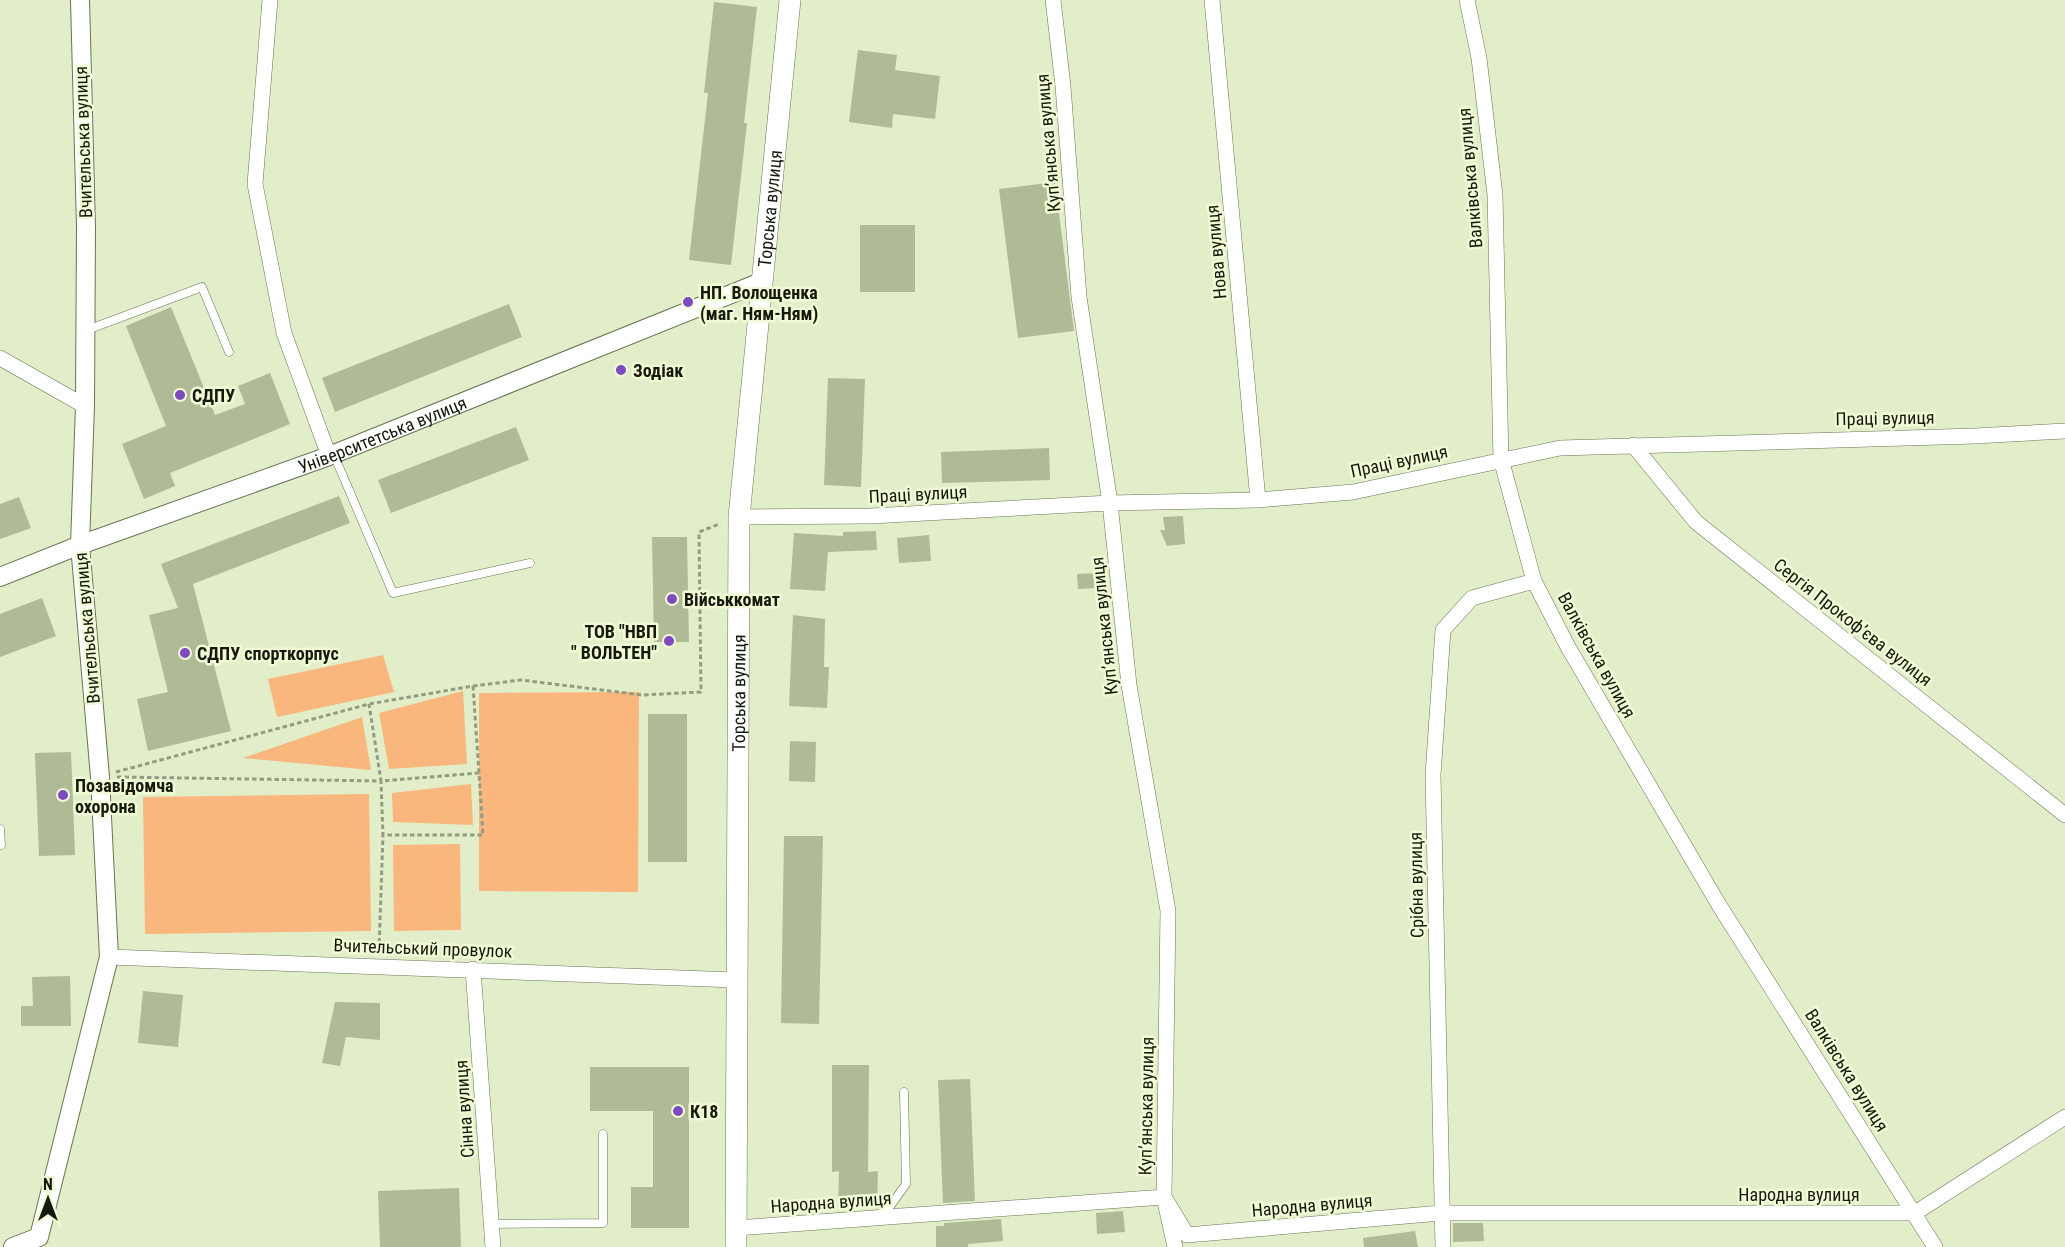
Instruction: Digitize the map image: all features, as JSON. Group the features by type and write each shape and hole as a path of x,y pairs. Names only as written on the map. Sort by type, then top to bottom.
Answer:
{"main road":[{"name":"Торська вулиця","path":"736,1238 739,517 790,0"}],"street":[{"name":"Вчительська вулиця","path":"38,1242 109,957 100,777 80,545 85,406 86,227 80,0"},
{"path":"270,0 255,184 284,333 332,455"},
{"name":"Куп’янська вулиця","path":"1053,0 1064,86 1080,297 1110,502 1129,685 1168,911 1164,1197 1175,1247"},
{"name":"Нова вулиця","path":"1212,0 1258,500"},
{"name":"Валківська вулиця","path":"1467,0 1479,57 1495,195 1501,459 1534,581 1568,647 1719,905 1935,1247"},
{"name":"Університетська вулиця","path":"0,577 80,545 332,455 761,282"},
{"path":"0,358 85,406"},
{"name":"Праці вулиця","path":"739,517 871,516 1110,502 1258,500 1353,492 1560,448 1976,436 2065,431"},
{"name":"Сергія Прокоф’єва вулиця","path":"1633,445 1696,522 2065,815"},
{"name":"Срібна вулиця","path":"1443,1247 1433,775 1443,630 1472,598 1534,581"},
{"name":"Вчительський провулок","path":"109,957 736,980"},
{"name":"Сінна вулиця","path":"473,969 493,1247"},
{"path":"1915,1214 2065,1117"},
{"name":"Народна вулиця","path":"736,1238 882,1217 1164,1197 1187,1235 1441,1213 1915,1214"},
{"path":"12,1247 38,1242"}],"lane":[{"path":"85,331 202,287 229,352"},
{"path":"332,455 393,593 530,563"},
{"path":"0,829 1,845"},
{"path":"882,1217 906,1184 904,1092"},
{"path":"491,1224 603,1223 603,1134"}],"path":[{"path":"100,777 369,704 521,680 642,695 701,692 699,532 739,517"},
{"path":"383,835 483,835 473,687"},
{"path":"369,704 381,781 383,835 379,966"},
{"path":"100,777 381,781 479,773"}],"shaded area":[{"path":"383,655 394,692 277,717 268,679"},
{"path":"463,691 467,764 389,769 379,713"},
{"path":"639,692 638,892 479,891 479,693"},
{"path":"362,717 371,770 243,758"},
{"path":"471,784 473,825 393,822 392,793"},
{"path":"369,794 371,931 145,934 143,797"},
{"path":"460,844 461,930 394,931 393,845"}],"building":[{"path":"714,2 757,7 731,265 689,260 708,93 704,93"},
{"path":"858,50 897,55 895,70 940,76 935,119 893,114 892,128 849,122"},
{"path":"1055,182 1074,331 1018,338 999,189"},
{"path":"860,225 915,225 915,292 860,292"},
{"path":"509,304 522,337 335,412 322,378"},
{"name":"СДПУ","path":"171,307 215,415 245,404 238,386 270,373 290,424 170,473 175,486 144,499 122,444 166,426 126,326"},
{"path":"828,378 865,379 861,487 824,485"},
{"path":"516,427 529,460 391,513 378,480"},
{"path":"1049,448 1050,480 942,483 941,452"},
{"path":"339,496 350,523 193,584 231,731 148,751 137,699 168,692 149,615 178,608 161,564"},
{"path":"19,497 31,528 0,539 0,504"},
{"path":"1183,516 1185,544 1167,546 1160,530 1165,530 1163,517"},
{"path":"876,531 877,550 828,552 825,591 790,589 794,533 843,536 843,532"},
{"path":"929,535 931,561 899,563 897,538"},
{"path":"652,537 687,537 689,642 654,642"},
{"path":"1097,573 1098,588 1078,589 1077,574"},
{"path":"42,598 56,636 0,657 0,614"},
{"path":"793,615 825,619 824,667 829,667 827,708 789,706"},
{"path":"648,714 687,714 687,862 648,862"},
{"path":"790,741 816,742 815,782 789,781"},
{"path":"71,752 75,855 39,856 35,753"},
{"path":"784,836 823,836 819,1024 781,1023"},
{"path":"70,976 71,1026 21,1026 21,1006 33,1006 32,977"},
{"path":"143,991 183,995 178,1047 138,1043"},
{"path":"335,1002 380,1003 380,1040 346,1037 340,1066 322,1063"},
{"path":"832,1065 869,1065 868,1172 878,1171 877,1208 838,1207 839,1171 832,1172"},
{"path":"590,1067 689,1067 689,1228 631,1228 631,1187 653,1187 653,1111 590,1111"},
{"path":"970,1079 975,1201 943,1203 938,1080"},
{"path":"459,1188 461,1247 380,1247 378,1191"},
{"path":"1123,1211 1125,1232 1097,1234 1096,1213"},
{"path":"1001,1219 1003,1241 968,1244 968,1247 936,1247 936,1226 944,1226 944,1223"},
{"path":"1453,1223 1483,1223 1484,1241 1453,1242"},
{"path":"1415,1231 1418,1247 1364,1247 1363,1238"}],"place":[{"name":"НП. Волощенка (маг. Ням-Ням)","path":"688,302"},
{"name":"Зодіак","path":"621,370"},
{"name":"СДПУ","path":"180,395"},
{"name":"Військкомат","path":"672,599"},
{"name":"ТОВ \"НВП \" ВОЛЬТЕН\"","path":"669,641"},
{"name":"СДПУ спорткорпус","path":"185,653"},
{"name":"Позавідомча охорона","path":"63,795"},
{"name":"К18","path":"678,1111"}]}
